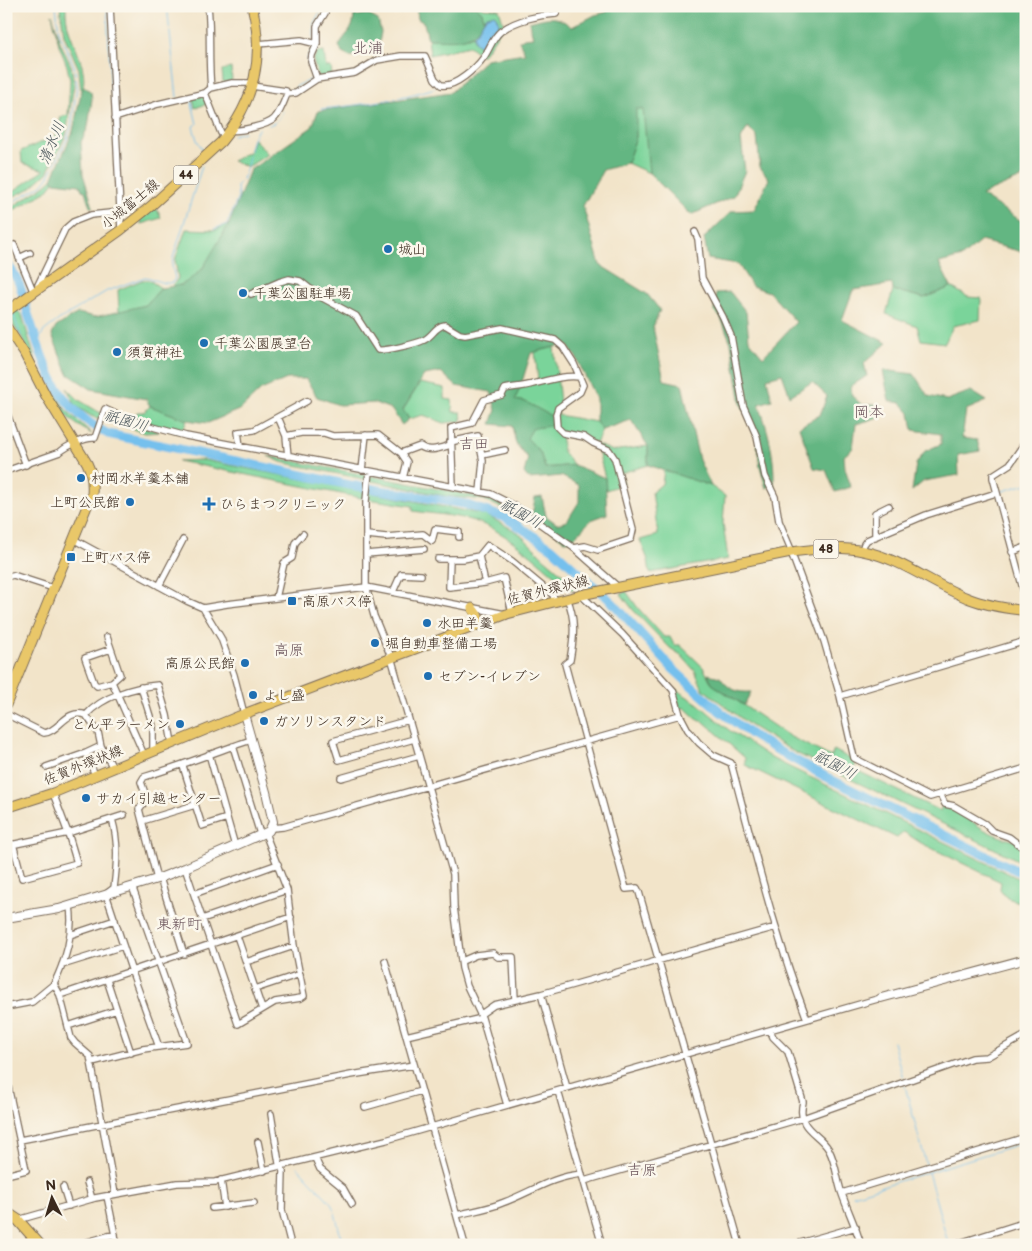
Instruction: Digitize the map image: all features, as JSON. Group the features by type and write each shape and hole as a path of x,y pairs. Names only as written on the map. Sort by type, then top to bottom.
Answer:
{"highway":[{"path":"6,1212 18,1220 40,1245"}],"main road":[{"name":"小城富士線","path":"7,312 121,230 180,181 228,133 240,116 257,63 258,44 252,6"},
{"path":"6,326 24,353 46,396 91,471 93,486 92,494 53,588 11,680 6,704"},
{"name":"佐賀外環状線","path":"6,808 53,793 244,714 510,613 567,598 790,552 820,549 862,551 891,559 969,598 998,608 1026,611"},
{"path":"472,608 478,616 475,625"}],"street":[{"path":"110,6 121,230"},
{"path":"208,6 211,88"},
{"path":"317,79 311,62 317,26 326,6"},
{"path":"115,118 158,104 206,93 211,88 232,82 286,91 287,94 296,93 317,79 355,73 377,60 415,55 425,56 435,78 441,85 449,85 469,73 484,57 501,31 515,23 546,14 556,14 559,6"},
{"path":"258,44 301,40 314,43"},
{"path":"206,93 221,132 228,133 274,120 287,94"},
{"path":"36,292 65,229 72,222 91,215 120,212"},
{"path":"695,232 698,239 702,278 731,336 743,404 757,437 765,476 775,497 779,521 821,633 840,696 854,758 930,797 1026,768"},
{"path":"14,245 36,292"},
{"path":"19,258 30,253"},
{"path":"251,294 288,279 300,281 319,296 356,316 378,350 424,340 437,327 445,324 460,334 465,335 502,328 555,340 563,347 582,380 582,389 556,410 557,426 563,433 584,437 612,453 634,533 631,539 626,542 598,550 585,546 574,548"},
{"path":"452,486 451,428 472,423 484,400 502,395 505,389 544,380 571,376 580,377"},
{"path":"240,446 238,432 254,430 307,401"},
{"path":"6,471 60,452 75,443 94,438 105,409 122,417 153,427 367,473 452,486 501,498 574,548 618,587"},
{"path":"7,415 26,465"},
{"path":"278,417 286,436 288,456"},
{"path":"286,436 300,433 324,433 333,436 378,434 401,453 407,462 403,478"},
{"path":"366,435 366,588 374,616 391,657 453,874 454,907 467,986 482,1016 507,1106"},
{"path":"401,453 420,446 435,450 450,443 478,436 483,462 480,492"},
{"path":"1026,441 1010,464 993,475 996,493 1026,600"},
{"path":"482,456 505,450"},
{"path":"862,551 867,540 926,515 996,493"},
{"path":"875,537 875,513 889,506"},
{"path":"367,536 386,537 423,534 432,541 435,529 459,532 459,537"},
{"path":"276,598 284,563 292,558 295,543 303,534"},
{"path":"73,539 203,608 221,638 234,675 273,822 266,831"},
{"path":"159,586 183,540"},
{"path":"438,559 479,556 488,545 512,561 553,595 555,601"},
{"path":"1012,552 1026,548"},
{"path":"366,554 424,549"},
{"path":"479,556 484,583"},
{"path":"203,608 366,588 472,608 510,613 504,578 484,583 449,587 450,559"},
{"path":"393,592 400,574 421,575"},
{"path":"6,577 13,575 53,588"},
{"path":"581,595 622,634 673,690 680,715 688,730 699,743 713,754 731,763 776,927 790,974 807,1019"},
{"path":"567,598 573,617 574,628 570,660 565,664 585,741 626,889 637,888 740,1245"},
{"path":"108,636 112,649 120,675 112,682 97,686 85,658 112,649"},
{"path":"840,696 1026,641"},
{"path":"112,682 116,696 144,755"},
{"path":"6,714 44,733 52,730 63,720 78,714 86,715 99,704 116,696 141,687 158,685 167,715 172,743"},
{"path":"141,687 152,726 153,751"},
{"path":"86,715 98,732 101,746 113,768"},
{"path":"6,918 70,906 158,878 185,868 266,831 680,715"},
{"path":"409,720 333,741 339,760 414,738"},
{"path":"184,954 158,878 139,809 147,799 141,782 144,777 183,766 196,758 251,740"},
{"path":"46,767 86,754 101,746"},
{"path":"185,868 238,1024 275,1002 304,996 294,946 287,890 233,746"},
{"path":"86,754 96,775"},
{"path":"209,754 235,846"},
{"path":"341,778 419,756"},
{"path":"183,766 202,826 227,818"},
{"path":"53,793 68,832 77,863 22,878 9,845 68,832 124,815"},
{"path":"940,794 946,804 954,806 985,824 992,831 1008,837 1026,850"},
{"path":"142,821 195,805"},
{"path":"106,894 114,888 118,854 116,832 112,819"},
{"path":"194,894 278,864"},
{"path":"92,1062 159,1047 187,1043 132,886"},
{"path":"202,919 287,890"},
{"path":"106,894 159,1047"},
{"path":"6,1007 32,1002 54,984 62,966 70,935 72,917 70,906"},
{"path":"60,996 291,917"},
{"path":"70,935 116,920"},
{"path":"406,1036 482,1016 494,1005 542,994 776,927"},
{"path":"237,936 262,1009"},
{"path":"62,966 123,946"},
{"path":"246,962 294,946"},
{"path":"462,961 476,955 494,954 498,957 513,958 515,1000"},
{"path":"18,1220 115,1194 177,1182 221,1180 281,1167 507,1106 881,998 1026,959"},
{"path":"385,961 465,1245"},
{"path":"255,989 300,974"},
{"path":"107,980 131,1053"},
{"path":"54,984 60,996 74,1044 90,1056 92,1062 115,1194"},
{"path":"542,994 567,1088"},
{"path":"68,1026 117,1010"},
{"path":"770,1030 773,1037 788,1052 803,1102 801,1109 803,1118 812,1133 823,1140 830,1151 842,1193 861,1245"},
{"path":"584,1181 803,1118 972,1058 987,1056 1026,1035"},
{"path":"20,1140 351,1075 414,1065"},
{"path":"6,1077 26,1170 6,1175"},
{"path":"365,1107 421,1091"},
{"path":"558,1091 602,1245"},
{"path":"271,1114 283,1171 282,1210 291,1245"},
{"path":"842,1193 1026,1137"},
{"path":"258,1142 264,1171"},
{"path":"314,1158 320,1170 343,1188 352,1204"},
{"path":"457,1215 501,1204 552,1180 582,1174"},
{"path":"221,1180 224,1207"},
{"path":"87,1182 92,1199"},
{"path":"63,1187 69,1206"},
{"path":"107,1196 117,1245"},
{"path":"212,1208 254,1203"},
{"path":"953,1245 1026,1222"},
{"path":"793,1245 856,1227"},
{"path":"77,1245 115,1234"}],"green space":[{"path":"60,6 66,6 69,30 82,66 84,75 81,93 79,69 64,35"},
{"path":"416,6 475,6 482,12 484,20 474,34 468,37 453,40 428,39 424,23 418,19"},
{"path":"475,6 499,9 504,25 483,55 469,46 430,55 428,39 464,38 474,35 475,41 481,45 497,28 487,16 484,20 482,12"},
{"path":"606,6 1026,6 1026,176 981,195 1026,224 1026,253 981,241 962,257 939,263 951,287 924,298 893,290 892,284 853,290 842,320 887,343 864,363 867,376 851,386 852,396 862,405 881,405 877,418 856,424 853,448 844,456 845,468 851,487 835,492 826,470 814,468 799,427 820,415 827,396 812,382 790,396 782,374 767,378 772,400 759,404 768,434 773,464 774,485 766,488 760,466 756,438 741,404 731,343 721,318 714,311 716,293 730,292 746,312 749,340 763,357 796,322 769,292 752,286 738,264 708,259 704,238 732,211 754,210 769,179 760,167 757,137 748,127 741,139 745,171 734,196 691,215 649,173 643,109 636,109 636,137 627,163 603,170 583,206 600,265 647,294 660,310 653,327 664,380 682,384 699,460 711,486 648,465 648,446 631,420 602,430 596,422 596,399 576,357 566,344 531,353 515,400 526,402 553,417 551,426 533,428 527,438 540,452 545,468 574,465 605,478 607,514 591,520 572,540 565,541 532,515 535,498 542,497 546,516 557,524 567,521 579,502 579,485 561,476 529,479 524,473 528,458 516,444 512,426 491,424 496,410 491,392 456,386 441,372 424,375 403,410 409,419 402,425 391,409 375,403 339,405 317,397 306,379 287,379 261,390 241,409 208,423 187,420 150,406 146,399 91,389 68,374 52,335 56,327 78,313 95,317 146,305 161,288 182,285 201,271 229,224 250,170 312,127 318,111 451,92 486,59 525,53 519,41 524,38 533,37 529,22 556,18 572,27 595,15 607,12"},
{"path":"52,14 60,42 71,66 74,84 66,135 47,173 29,189 6,200 6,196 44,170 22,163 21,151 56,136 61,117 68,115 70,80"},
{"path":"367,14 378,20 381,32 378,49 350,57 342,53 339,46 350,30 354,16"},
{"path":"317,52 324,52 326,67 331,67 332,75 318,77 313,60"},
{"path":"231,68 232,81 223,82 222,70"},
{"path":"84,86 91,92 92,99 88,127 81,142 83,174 93,207 90,207 85,191 82,190 80,185 54,182 52,179 73,131"},
{"path":"204,96 207,104 195,108 193,98"},
{"path":"635,108 644,109 649,173 627,163 636,137"},
{"path":"254,139 268,154 248,167 232,161 249,152"},
{"path":"52,179 54,182 46,192 14,210 7,219 6,228 6,213"},
{"path":"156,207 161,218 141,224 140,219"},
{"path":"229,224 213,253 200,271 192,279 172,287 178,278 175,260 186,229 215,230"},
{"path":"142,280 149,280 161,288 146,305 119,312 118,290"},
{"path":"951,287 968,297 981,298 980,320 953,326 945,343 921,340 917,326 886,314 893,290 924,298"},
{"path":"12,306 22,315 35,359 32,361 23,339 14,327 11,316 13,313"},
{"path":"554,347 560,402 558,415 596,422 602,430 596,444 561,431 563,452 574,465 545,468 540,452 526,438 533,428 515,400 522,382 538,380 535,352"},
{"path":"883,370 914,374 928,396 947,400 971,391 987,401 966,410 962,438 977,440 980,451 958,455 959,475 924,481 912,491 916,464 925,451 941,444 941,434 913,430 910,413 901,403 889,401"},
{"path":"39,371 65,409 92,434 58,408 47,391"},
{"path":"420,383 445,388 445,399 452,400 453,412 461,412 462,421 444,423 423,415 409,419 403,410"},
{"path":"67,388 79,400 99,412 159,432 145,433 91,416 76,406"},
{"path":"150,406 187,420 182,433 134,420 137,412 144,412"},
{"path":"596,444 613,451 648,446 648,465 621,473 624,484 606,490 605,478"},
{"path":"268,456 490,499 528,520 484,500 445,496 281,462"},
{"path":"204,460 486,515 519,533 544,558 578,587 572,590 512,541 487,526 474,521 413,511 413,506 361,498 178,461"},
{"path":"664,470 711,486 725,496 723,523 728,559 650,573 648,560 640,540 658,535 652,492 662,484"},
{"path":"626,591 638,608 664,637 670,637 674,645 680,645 703,667 712,684 789,736 831,757 834,750 856,762 854,769 940,811 942,806 948,808 960,813 989,832 1026,844 1026,864 794,752 751,726 703,689 695,671 681,655 670,648 634,611 621,594"},
{"path":"708,674 720,677 726,685 733,689 741,692 751,692 744,705 712,684"},
{"path":"675,689 697,703 729,730 773,759 1026,882 1026,904 1007,898 1000,889 1001,882 921,843 904,832 897,838 745,765 745,758 703,721 699,721 685,708 680,708"}],"water":[{"path":"495,14 499,23 493,34 481,46 477,44 474,35 487,16"}],"waterway":[{"name":"清水川","path":"6,209 16,200 42,185 49,176 71,127 77,86 74,66 59,32 56,6"},
{"path":"107,6 111,93"},
{"path":"167,6 177,97"},
{"path":"314,40 314,23 323,6"},
{"path":"294,90 297,86 312,79 307,58 313,47"},
{"path":"321,109 378,102 435,88"},
{"path":"191,99 197,124 193,127 197,140 203,150"},
{"path":"269,125 278,120 283,111"},
{"path":"214,229 227,224 238,198 237,186 246,170 251,146 259,128"},
{"path":"233,135 244,132"},
{"path":"37,343 44,331 60,319 107,291 145,277 162,282 173,282 175,278 172,266 173,258 202,166"},
{"name":"祇園川","path":"6,262 20,285 40,351 55,384 76,411 90,423 108,434 350,485 464,504 506,518 552,548 612,602 673,669 721,712 752,735 832,780 1026,875"},
{"path":"6,296 9,305"},
{"path":"13,313 21,336"},
{"path":"6,352 11,347"},
{"path":"13,421 16,429"},
{"path":"1000,492 1026,484"},
{"path":"893,1042 903,1078"},
{"path":"905,1086 926,1164"},
{"path":"853,1195 1026,1142"},
{"path":"298,1167 331,1203 343,1245"},
{"path":"928,1172 948,1243"}],"place":[{"name":"城山","path":"388,249"},
{"name":"千葉公園駐車場","path":"243,293"},
{"name":"千葉公園展望台","path":"204,343"},
{"name":"須賀神社","path":"117,352"},
{"name":"村岡水羊羹本舗","path":"81,478"},
{"name":"上町公民館","path":"130,502"},
{"name":"ひらまつクリニック","path":"209,504"},
{"name":"上町バス停","path":"71,557"},
{"name":"高原バス停","path":"292,601"},
{"name":"水田羊羹","path":"427,623"},
{"name":"堀自動車整備工場","path":"375,643"},
{"name":"高原公民館","path":"245,663"},
{"name":"セブン-イレブン","path":"428,676"},
{"name":"よし盛","path":"253,695"},
{"name":"ガソリンスタンド","path":"264,721"},
{"name":"とん平ラーメン","path":"180,724"},
{"name":"サカイ引越センター","path":"86,798"}],"district":[{"name":"北浦","path":"368,48"},
{"name":"岡本","path":"869,412"},
{"name":"吉田","path":"474,444"},
{"name":"高原","path":"289,650"},
{"name":"東新町","path":"179,924"},
{"name":"吉原","path":"642,1170"}]}
